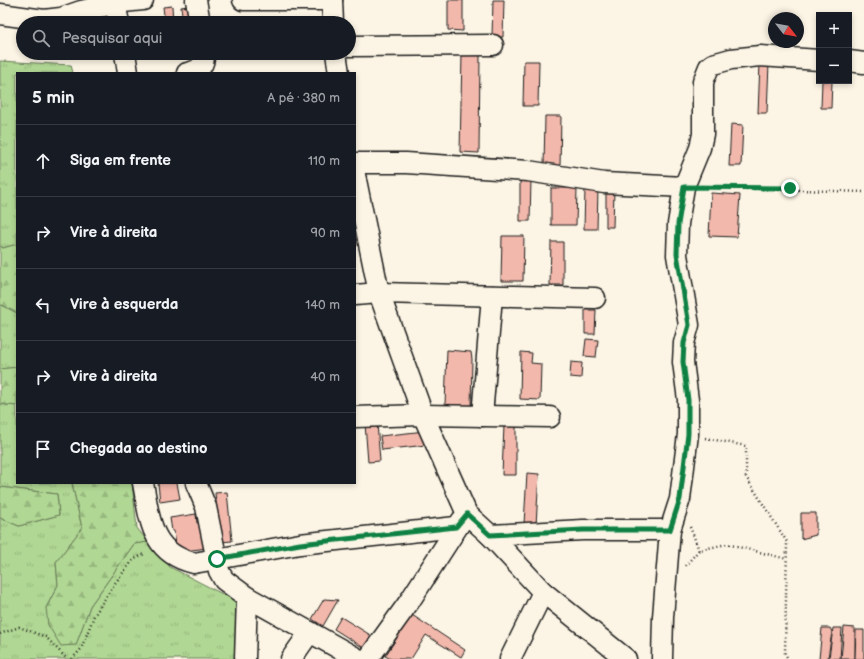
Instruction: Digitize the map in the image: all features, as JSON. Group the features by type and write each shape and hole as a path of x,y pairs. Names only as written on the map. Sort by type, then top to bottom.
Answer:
{"street":[{"path":"67,16 115,3 143,0"},
{"path":"196,0 199,16"},
{"path":"243,0 332,0 333,16"},
{"path":"115,3 118,16"},
{"path":"0,14 16,16"},
{"path":"356,46 493,45"},
{"path":"662,659 665,588 670,530 680,499 688,434 688,400 683,362 684,343 689,325 677,254 678,224 684,187 700,148 703,134 703,82 709,67 713,64 732,59 760,56 816,60"},
{"path":"126,60 128,72"},
{"path":"191,72 198,70 202,65 203,60"},
{"path":"337,60 339,72"},
{"path":"852,61 864,63"},
{"path":"356,163 406,163 528,171 604,182 684,187"},
{"path":"356,180 379,293 462,520"},
{"path":"356,296 379,293 595,298"},
{"path":"482,416 492,296"},
{"path":"356,417 424,415 550,417"},
{"path":"143,484 152,529 162,545 170,554 181,560 194,563 300,544 462,520 490,535 543,592 626,659"},
{"path":"196,484 206,507 219,571 224,580 247,597 358,659"},
{"path":"368,659 409,602 462,520"},
{"path":"490,535 583,530 670,530"},
{"path":"510,659 543,592"},
{"path":"245,659 247,597"},
{"path":"292,659 310,632"}],"path":[{"path":"684,187 864,192"},
{"path":"688,434 746,446 746,477 787,542 786,653 788,659"},
{"path":"665,588 699,550 727,544 787,559"},
{"path":"72,659 81,649 94,616 133,560 162,545"},
{"path":"0,634 19,627 46,637 67,659"}],"green space":[{"path":"0,61 71,65 73,72 16,72 16,244 3,248 0,246"},
{"path":"16,244 16,312 2,305 0,306 0,246 3,248"},
{"path":"2,305 16,312 16,367 0,369 0,306"},
{"path":"16,367 16,406 0,404 0,369"},
{"path":"0,404 16,406 16,484 72,484 82,528 56,562 58,585 46,608 76,644 90,606 134,544 148,542 170,567 236,601 235,659 0,659 0,518 19,526 59,515 57,494 0,487"},
{"path":"72,484 132,484 137,528 148,542 134,544 90,606 76,645 61,646 48,625 46,608 58,585 56,562 82,528"},
{"path":"0,487 57,494 59,515 19,526 0,518"}],"building":[{"path":"448,0 463,0 463,31 448,30"},
{"path":"493,0 504,0 503,37 492,37"},
{"path":"172,6 173,16 164,16 163,7"},
{"path":"188,6 189,16 182,16 181,7"},
{"path":"462,54 480,55 479,153 460,152"},
{"path":"524,61 539,61 538,106 523,106"},
{"path":"760,63 769,63 767,113 758,113"},
{"path":"822,84 832,84 831,108 821,108"},
{"path":"545,116 561,116 560,167 544,167"},
{"path":"731,124 743,125 741,166 729,166"},
{"path":"520,180 531,180 530,221 520,221"},
{"path":"551,188 577,188 576,225 551,225"},
{"path":"585,188 598,188 597,229 584,229"},
{"path":"606,190 614,190 613,227 606,227"},
{"path":"711,193 740,195 737,237 709,236"},
{"path":"502,236 524,236 523,281 501,281"},
{"path":"551,242 563,242 563,285 550,285"},
{"path":"585,310 596,310 595,334 585,334"},
{"path":"586,339 598,340 596,357 584,356"},
{"path":"447,350 471,352 471,408 445,405"},
{"path":"521,352 532,353 531,363 541,364 540,400 520,399"},
{"path":"571,362 582,363 581,378 570,377"},
{"path":"377,423 380,461 368,462 365,424"},
{"path":"504,425 516,425 516,475 502,475"},
{"path":"425,431 426,445 382,450 380,436"},
{"path":"527,473 539,474 536,525 524,524"},
{"path":"158,484 177,484 180,499 160,502"},
{"path":"227,492 232,541 221,542 215,493"},
{"path":"801,513 816,513 816,535 801,539"},
{"path":"196,514 197,523 204,522 207,548 177,552 174,531 172,531 170,518"},
{"path":"324,599 338,600 323,626 312,619"},
{"path":"412,615 465,650 461,657 426,635 411,659 391,659 385,656"},
{"path":"341,617 372,636 364,648 334,629"},
{"path":"844,627 855,628 855,659 841,659"},
{"path":"822,628 830,628 832,632 828,658 826,659 819,659"},
{"path":"833,628 842,628 840,659 829,658"},
{"path":"856,630 864,630 864,659 855,659"}],"route":[{"path":"217,559 300,544 456,527 467,514 490,535 583,530 670,530 680,499 685,472 688,434 688,400 684,380 683,362 684,343 689,325 687,307 681,286 677,254 678,224 684,187 790,188"}]}
